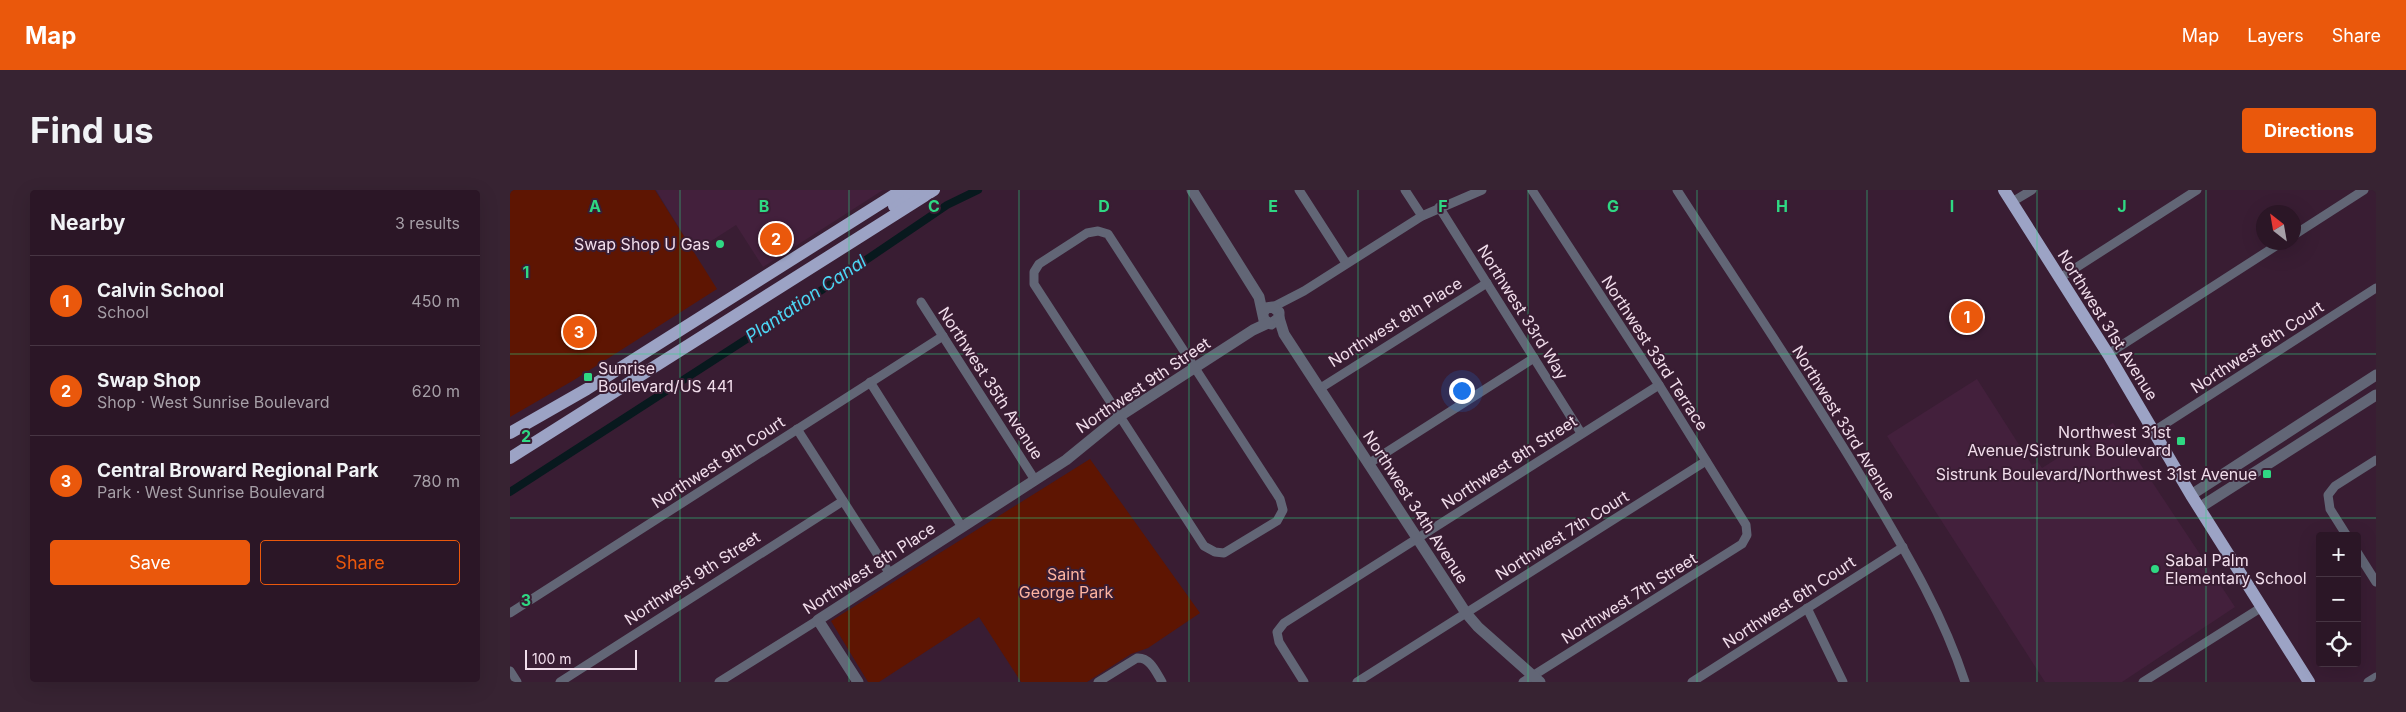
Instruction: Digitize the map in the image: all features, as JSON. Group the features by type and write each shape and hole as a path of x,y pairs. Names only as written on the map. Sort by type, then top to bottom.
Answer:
{"main road":[{"path":"510,433 615,372 902,190"},
{"path":"826,259 831,248 918,190"},
{"path":"510,458 934,190"},
{"name":"Northwest 31st Avenue","path":"2004,190 2108,354 2191,495 2307,681"}],"street":[{"path":"1192,190 1271,315"},
{"path":"1299,190 1346,263"},
{"path":"1405,190 1422,216"},
{"name":"Northwest 9th Street","path":"1036,480 1066,460 1120,416 1246,335 1304,291 1346,263 1422,216 1482,190"},
{"name":"Northwest 33rd Terrace","path":"1532,190 1659,385 1746,525 1747,535"},
{"name":"Northwest 33rd Avenue","path":"1677,190 1846,452 1903,548 1931,597 1965,682"},
{"path":"2012,202 2032,190"},
{"path":"2060,278 2197,190"},
{"path":"2301,230 2364,190"},
{"name":"Northwest 33rd Way","path":"1438,208 1488,283 1582,433"},
{"path":"1098,231 1108,234 1196,368 1280,499 1282,510 1277,521 1224,553 1215,552 1204,546 1034,284 1034,272 1039,264 1087,233 1098,231"},
{"path":"2108,354 2270,250"},
{"name":"Northwest 8th Place","path":"1319,389 1488,283"},
{"name":"Northwest 6th Court","path":"2154,431 2376,288"},
{"name":"Northwest 35th Avenue","path":"921,302 1036,480"},
{"name":"Northwest 34th Avenue","path":"1271,315 1466,613 1532,680"},
{"name":"Northwest 9th Court","path":"510,613 943,336"},
{"path":"1368,464 1534,358"},
{"path":"2191,495 2376,375"},
{"path":"870,382 962,527"},
{"name":"Northwest 8th Street","path":"1304,682 1279,642 1277,632 1284,623 1659,385"},
{"path":"2199,508 2376,395"},
{"path":"797,429 890,574"},
{"path":"2344,532 2330,509 2328,495 2334,486 2376,460"},
{"name":"Northwest 7th Court","path":"1357,682 1706,461"},
{"name":"Northwest 8th Place","path":"719,682 1036,480"},
{"name":"Northwest 9th Street","path":"560,682 843,501"},
{"name":"Northwest 7th Street","path":"1532,680 1742,544 1747,535"},
{"name":"Northwest 6th Court","path":"1692,682 1903,548"},
{"path":"2361,558 2376,582"},
{"path":"2143,682 2262,607"},
{"path":"1808,608 1843,682"},
{"path":"818,620 858,682"},
{"path":"1098,682 1136,658 1143,658 1149,662 1162,682"},
{"path":"510,671 517,682"},
{"path":"2368,682 2376,677"}],"shaded area":[{"path":"656,190 883,190 763,267 736,225 694,252"},
{"path":"1977,379 2032,465 2038,462 2042,468 2113,423 2235,607 2122,682 2045,682 1887,436"}],"green space":[{"path":"510,190 655,190 717,289 574,380 510,417"},
{"name":"Saint George Park","path":"1090,459 1200,613 1148,648 1131,654 1087,682 1021,682 979,617 879,682 868,682 831,621"}],"waterway":[{"name":"Plantation Canal","path":"510,492 807,300 947,205 978,190"}],"place":[{"name":"Swap Shop","path":"776,239"},
{"name":"Swap Shop U Gas","path":"720,244"},
{"name":"Calvin School","path":"1967,317"},
{"name":"Central Broward Regional Park","path":"579,332"},
{"name":"Sunrise Boulevard/US 441","path":"588,377"},
{"name":"Northwest 31st Avenue/Sistrunk Boulevard","path":"2181,441"},
{"name":"Sistrunk Boulevard/Northwest 31st Avenue","path":"2267,474"},
{"name":"Sabal Palm Elementary School","path":"2155,569"}]}
